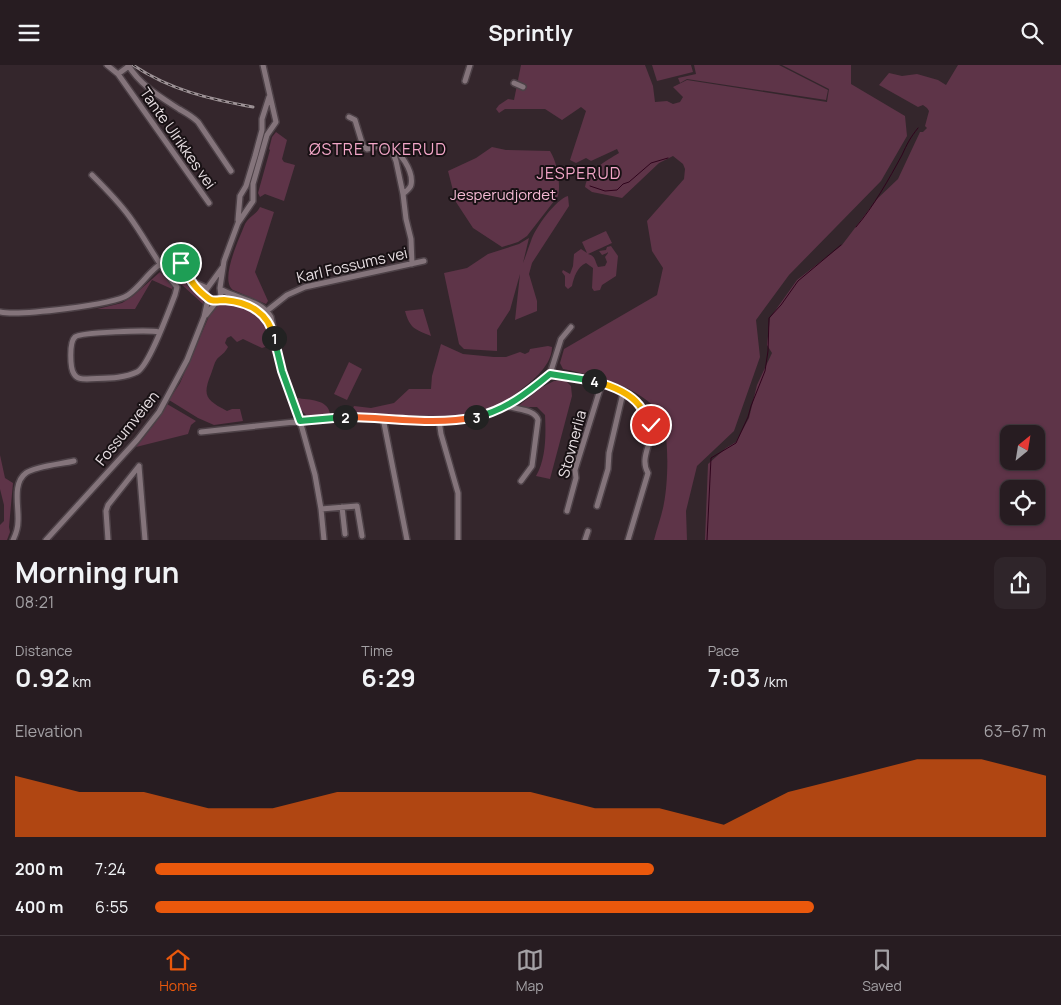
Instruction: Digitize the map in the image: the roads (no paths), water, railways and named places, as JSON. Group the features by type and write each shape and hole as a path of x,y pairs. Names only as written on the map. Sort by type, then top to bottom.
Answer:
{"street":[{"name":"Tante Ulrikkes vei","path":"107,65 118,74 209,203"},
{"path":"118,74 128,65 138,80 148,88 181,111 191,115 198,122 231,171"},
{"path":"263,65 276,123 267,135 254,181 252,194 254,199 250,204 243,204 240,200 240,195 243,192 255,156 263,125 261,120 269,96"},
{"path":"465,81 470,65"},
{"path":"514,83 523,87"},
{"path":"264,115 268,113 274,116"},
{"path":"349,117 355,120 363,146 367,149 387,146 402,157 408,166 411,185 403,194"},
{"path":"263,125 271,128"},
{"path":"390,148 396,161 403,194 411,239 412,264"},
{"path":"92,175 129,216 177,287 159,332 145,364 139,371 123,375 87,379 80,379 73,374 71,347 73,339 77,336 96,333 159,332"},
{"path":"243,192 247,191 252,194"},
{"name":"Fossumveien","path":"238,223 240,200"},
{"name":"Fossumveien","path":"46,540 132,445 163,405 187,360 204,317 209,287 222,268 238,223 250,204"},
{"path":"0,312 20,313 114,301 130,293 160,264 170,259 178,260 196,288 207,297 230,301 265,312"},
{"name":"Karl Fossums vei","path":"265,312 287,295 305,287 424,261"},
{"name":"Fossumveien","path":"204,317 221,296 222,268"},
{"path":"191,281 209,287 215,285 235,297 256,303 272,318 272,327 281,367 300,421 315,475 324,540"},
{"path":"201,431 343,417 439,420 465,419 488,414 507,406 525,395 550,374 561,339 571,327"},
{"path":"550,374 602,383 633,398 651,425 652,433 644,463 648,473 628,540"},
{"name":"Stovnerlia","path":"567,511 576,478 575,470 602,383"},
{"path":"597,506 608,469 609,453 623,393"},
{"path":"507,406 533,413 538,420 532,466 521,481"},
{"path":"383,418 406,540"},
{"path":"439,420 441,434 457,488 459,502 458,540"},
{"path":"13,540 18,524 18,486 21,479 26,473 36,469 74,461"},
{"path":"108,540 106,511 108,505 139,466 146,540"},
{"path":"321,509 357,506 362,536"},
{"path":"342,507 345,533"},
{"path":"585,540 588,531"}],"waterway":[{"path":"856,227 881,192 918,128"},
{"path":"590,186 605,191 617,190 651,163 668,158"},
{"path":"707,540 711,458 736,443 748,417 765,371 769,318 798,281 841,245"}],"railway":[{"path":"133,65 161,81 190,92 221,101 253,107"}],"district":[{"name":"ØSTRE TOKERUD","path":"378,149"},
{"name":"JESPERUD","path":"579,173"}],"park label":[{"name":"Jesperudjordet","path":"503,194"}]}
